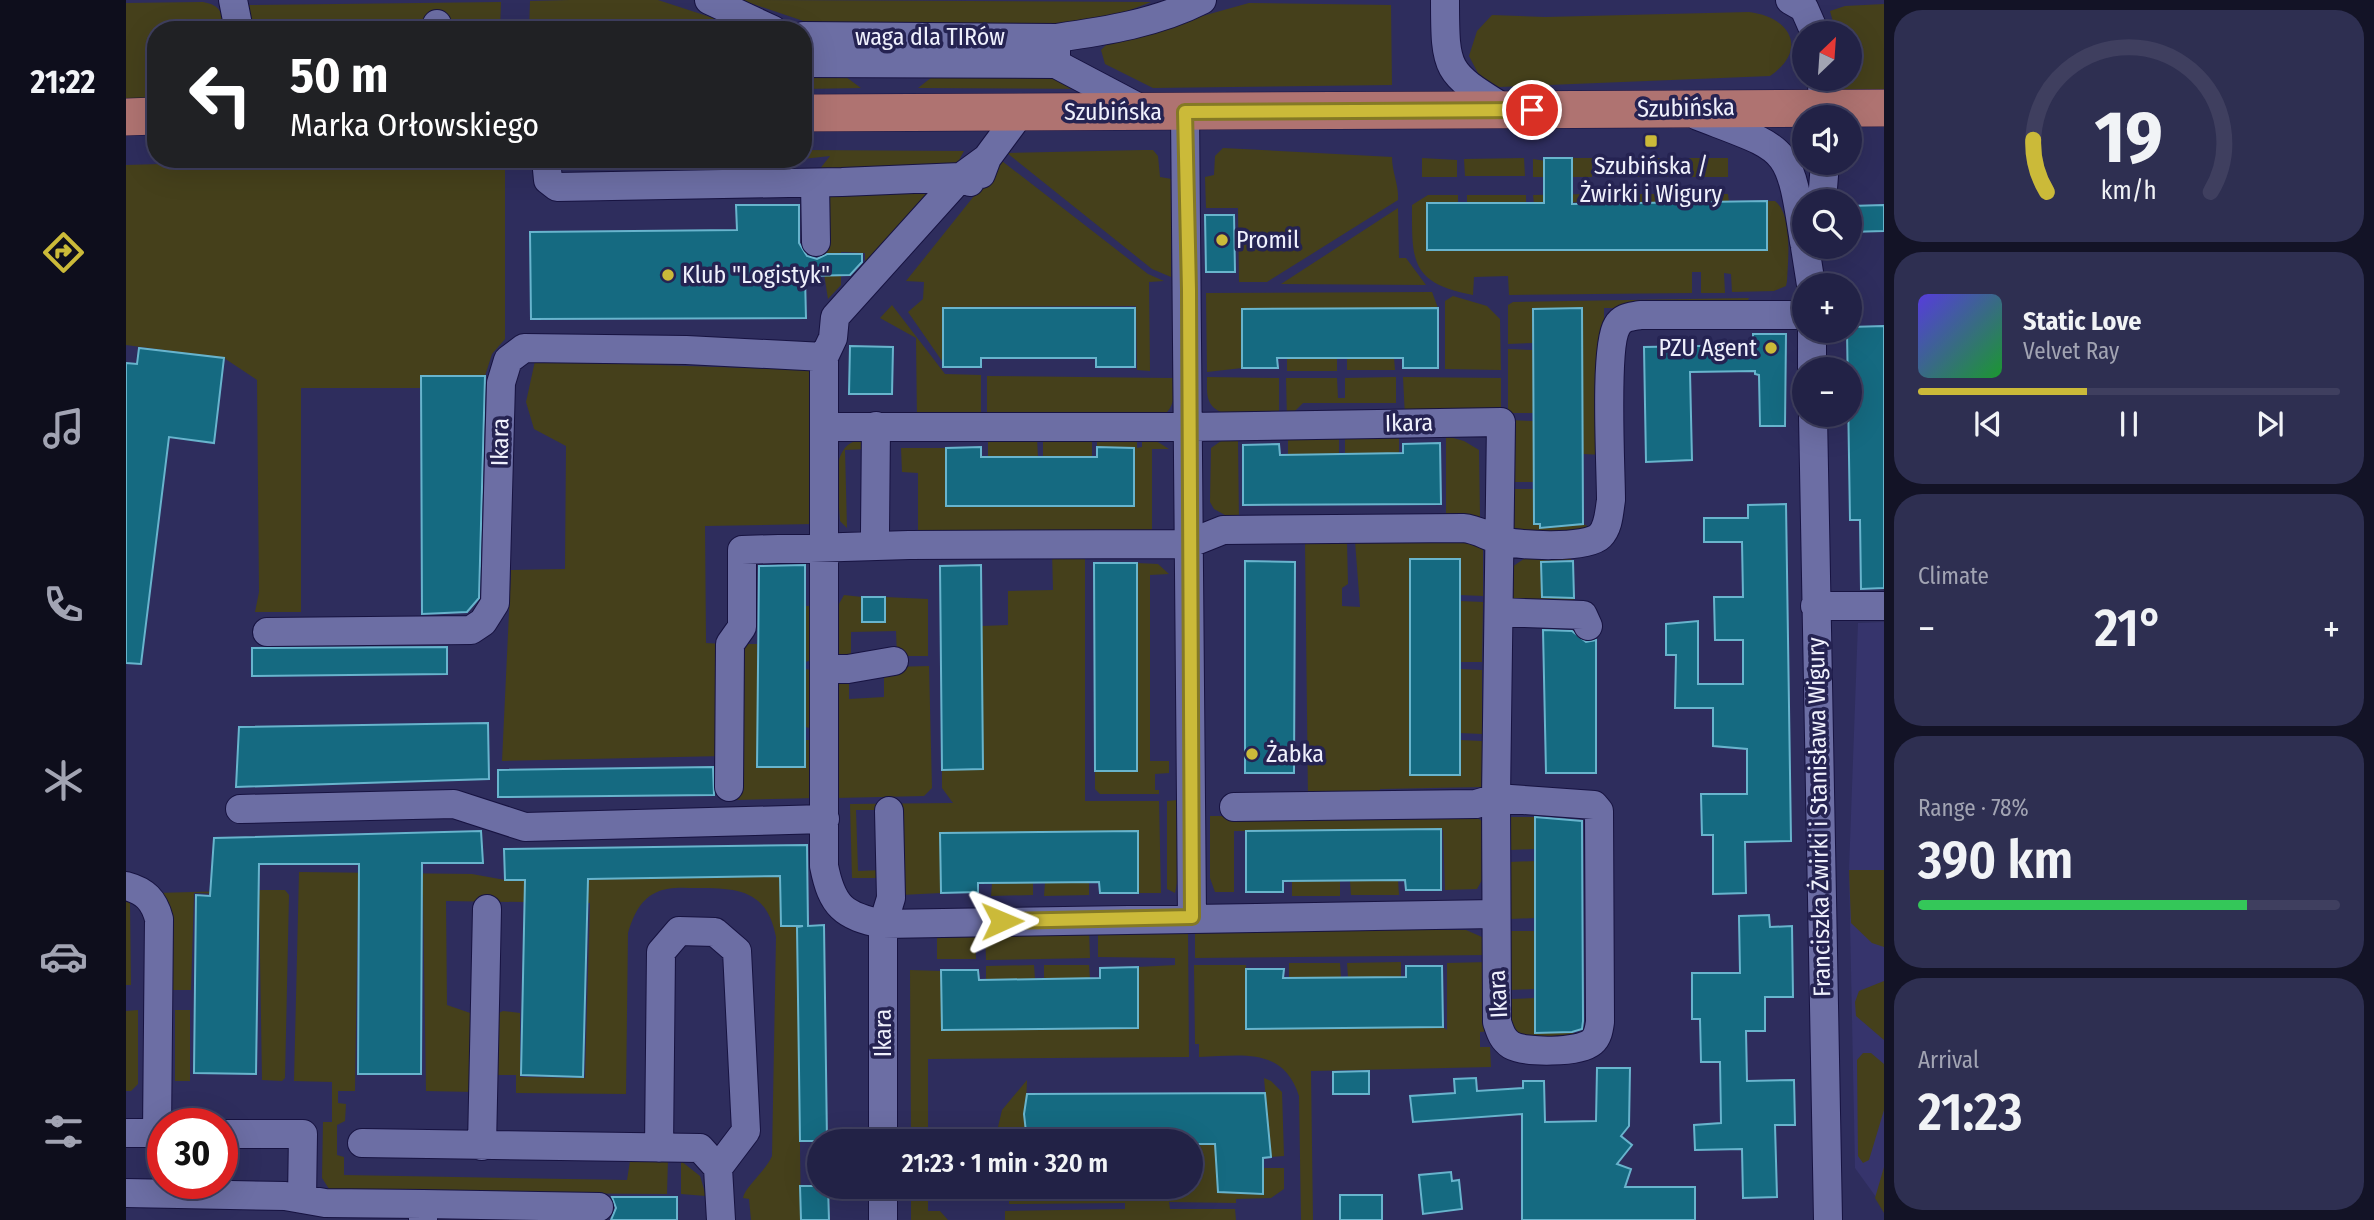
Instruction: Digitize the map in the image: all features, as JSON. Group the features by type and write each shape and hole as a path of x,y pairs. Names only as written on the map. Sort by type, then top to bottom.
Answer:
{"main road":[{"name":"Szubińska","path":"812,113 1676,108 1822,101 1884,108"},
{"path":"126,117 147,116"}],"street":[{"path":"233,0 237,21"},
{"path":"709,0 754,21"},
{"name":"waga dla TIRów","path":"812,63 1056,51 1107,31 1179,11 1202,0"},
{"path":"1445,0 1447,57 1452,70 1470,88 1507,110"},
{"path":"1790,0 1804,8 1810,21"},
{"name":"waga dla TIRów","path":"812,37 1056,51 1147,112"},
{"path":"1676,108 1752,135 1786,160 1796,189"},
{"path":"1021,112 851,328 828,347 825,427 835,548 825,669 824,866 829,891 843,910 862,920 883,924 1495,914"},
{"path":"1185,112 1192,917"},
{"path":"547,168 548,180 557,187 968,181"},
{"path":"816,183 816,242"},
{"path":"1807,259 1811,285 1814,259"},
{"path":"729,787 730,644 742,627 742,550 1188,544 1223,530 1474,528 1506,541 1582,545 1600,537 1607,523 1611,500 1610,353 1618,324 1625,317 1640,315 1792,315"},
{"name":"Ikara","path":"267,632 471,630 484,622 495,603 501,383 508,360 524,348 686,350 828,347"},
{"name":"Ikara","path":"825,427 1188,427 1501,422 1506,541 1499,612 1496,798 1495,914 1500,1032 1512,1046 1535,1049 1580,1048 1591,1044 1598,1031 1599,811 1589,803 1534,803 1496,798"},
{"path":"875,533 876,426"},
{"name":"Franciszka Żwirki i Stanisława Wigury","path":"1813,427 1828,1220"},
{"path":"1815,606 1884,606"},
{"path":"1499,612 1583,615 1588,626"},
{"path":"825,669 848,670 894,661"},
{"path":"1234,807 1476,804 1496,798"},
{"path":"240,809 454,804 525,827 825,819"},
{"name":"Ikara","path":"883,1129 883,924 891,898 889,811"},
{"path":"126,886 147,895 155,904 159,919 160,1108"},
{"path":"482,1146 487,909"},
{"path":"659,1149 661,952 679,931 715,932 737,951 746,1131 718,1168"},
{"path":"126,1133 147,1133"},
{"path":"238,1133 303,1134 302,1199"},
{"path":"362,1143 700,1148 718,1168 721,1220"},
{"path":"126,1194 285,1196 325,1203 423,1212 599,1208"},
{"path":"883,1199 883,1220"}],"shaded area":[{"path":"658,0 722,21 529,21 530,1"},
{"path":"741,0 1151,2 1086,27 827,29 812,24 812,21 803,21"},
{"path":"203,2 214,5 224,21 147,21 147,99 126,100 126,3"},
{"path":"501,2 500,21 250,21 247,5"},
{"path":"1249,3 1391,5 1392,85 1153,88 1105,64 1101,50 1109,42"},
{"path":"1884,4 1884,91 1838,92 1862,91 1862,21 1833,21 1830,11 1845,6"},
{"path":"1749,12 1775,20 1790,36 1789,55 1782,66 1770,76 1499,87 1481,79 1469,56 1477,31 1492,15 1545,17"},
{"path":"835,69 861,88 812,89 812,70"},
{"path":"941,70 1053,71 1097,89 918,88"},
{"path":"1223,148 1392,157 1398,200 1267,282 1239,282 1238,208 1206,208 1205,177 1214,175 1215,156"},
{"path":"812,150 964,151 953,171 819,170 830,156 812,158"},
{"path":"1153,150 1158,156 1160,177 1172,179 1171,277 1152,269 1007,153"},
{"path":"1422,158 1457,160 1457,177 1422,177"},
{"path":"1524,158 1525,176 1465,176 1464,159"},
{"path":"1572,158 1592,158 1592,177 1533,177 1533,159 1572,165"},
{"path":"1600,158 1660,158 1660,177 1600,177"},
{"path":"1667,158 1728,158 1728,177 1667,177"},
{"path":"1002,161 1148,274 1164,281 1149,282 1150,371 1137,370 1136,306 942,307 942,361 908,312 923,299 924,282 906,281"},
{"path":"147,164 147,168 505,168 505,339 492,354 485,376 422,376 421,388 301,388 301,612 255,612 259,592 257,380 224,358 126,345 126,165"},
{"path":"946,183 865,276 865,253 841,252 841,285 828,299 821,232 823,205 827,193"},
{"path":"1592,194 1592,202 1534,203 1533,195"},
{"path":"1601,194 1660,194 1660,202 1601,202"},
{"path":"1667,194 1728,194 1729,202 1667,202"},
{"path":"1428,195 1458,195 1458,203 1427,204 1427,250 1766,250 1767,201 1775,201 1785,216 1787,227 1786,286 1774,291 1732,292 1731,274 1724,273 1725,293 1701,293 1701,272 1692,272 1692,293 1509,295 1508,276 1474,277 1473,295 1452,290 1426,276 1415,255 1412,205"},
{"path":"1467,195 1526,195 1526,203 1467,203"},
{"path":"1398,208 1399,258 1406,258 1426,285 1281,284"},
{"path":"1432,292 1438,308 1242,309 1242,368 1207,372 1206,293"},
{"path":"1453,296 1487,306 1500,319 1501,370 1445,369 1445,301"},
{"path":"1749,298 1744,308 1604,308 1604,455 1583,454 1582,308 1533,309 1533,343 1508,344 1508,305 1513,302"},
{"path":"892,305 945,374 981,375 981,421 917,421 916,338 880,318"},
{"path":"1508,349 1533,350 1533,413 1508,413"},
{"path":"1287,358 1337,359 1337,371 1287,371"},
{"path":"1394,358 1395,370 1347,370 1347,359"},
{"path":"535,361 811,370 813,524 705,526 706,643 723,644 723,756 502,761 511,570 565,569 566,446 534,429 526,402"},
{"path":"987,376 1175,378 1175,389 1172,404 1162,417 987,421"},
{"path":"1207,377 1279,378 1279,419 1221,419 1221,412 1212,406 1208,398"},
{"path":"1396,377 1396,403 1303,403 1287,419 1286,378 1337,378 1338,398 1345,398 1345,378"},
{"path":"1403,377 1501,378 1501,418 1405,417"},
{"path":"1508,420 1533,421 1534,482 1510,482"},
{"path":"1399,436 1399,453 1345,454 1345,437"},
{"path":"1446,436 1464,441 1479,450 1480,517 1446,519"},
{"path":"1288,437 1339,437 1339,454 1288,455"},
{"path":"1037,438 1038,457 988,457 988,439"},
{"path":"1142,438 1153,439 1169,449 1152,449 1152,537 918,535 918,473 902,472 901,448 946,448 946,506 1134,506 1134,448 1097,447 1097,439 1137,439 1137,448 1142,447"},
{"path":"1043,439 1092,439 1092,457 1043,457"},
{"path":"855,441 868,441 868,449 845,450 847,528 840,521 838,464 841,454 847,446"},
{"path":"1221,441 1238,441 1239,522 1225,522 1225,515 1214,509 1210,502 1211,448"},
{"path":"1513,489 1534,489 1534,524 1583,524 1590,527 1585,533 1509,531"},
{"path":"1347,541 1348,584 1342,588 1342,606 1360,607 1355,541 1480,542 1483,550 1483,596 1460,595 1460,560 1410,560 1410,775 1460,775 1460,740 1482,741 1483,787 1380,789 1379,799 1308,799 1305,542"},
{"path":"1052,552 1085,552 1085,801 1159,801 1161,893 1138,893 1137,831 941,833 941,893 901,895 902,810 856,810 858,871 883,870 880,878 852,878 850,804 953,803 942,788 942,770 983,769 982,626 1008,625 1008,591 1053,590"},
{"path":"1571,553 1571,560 1541,561 1542,597 1574,597 1574,604 1511,603 1512,567 1528,556"},
{"path":"1137,563 1158,564 1169,574 1150,575 1150,761 1169,761 1169,773 1155,774 1155,790 1159,790 1159,794 1100,794 1095,789 1095,771 1138,770"},
{"path":"844,595 862,597 862,622 885,622 885,597 928,599 928,656 897,656 896,631 851,632 851,662 845,661 835,651 835,611"},
{"path":"1460,601 1483,602 1482,662 1460,662"},
{"path":"805,606 816,606 813,660 805,662"},
{"path":"1884,622 1884,1208 1855,1168 1849,870 1858,623"},
{"path":"736,644 757,644 757,766 805,767 805,740 816,740 816,798 737,800"},
{"path":"929,666 932,788 924,796 836,798 835,686 849,678 849,699 884,697 884,673 891,667"},
{"path":"805,669 811,670 810,728 805,727"},
{"path":"1460,669 1482,670 1482,734 1460,733"},
{"path":"1178,800 1178,878 1175,893 1167,889 1167,801"},
{"path":"1210,816 1476,817 1483,822 1482,880 1477,889 1445,890 1443,830 1234,831 1234,892 1215,892 1210,878"},
{"path":"1510,817 1535,817 1535,849 1510,850"},
{"path":"1535,861 1535,918 1510,919 1509,862"},
{"path":"1849,870 1884,870 1884,947 1872,943 1851,923"},
{"path":"299,872 472,874 505,880 780,876 782,926 797,926 801,1220 751,1220 749,1199 743,1198 772,1156 776,937 766,910 758,901 739,891 713,888 660,891 645,900 632,921 628,933 626,1094 516,1093 516,1075 493,1075 494,1015 503,1011 520,1013 520,1077 585,1078 590,903 446,901 447,1005 476,1015 475,1092 426,1091 423,895 358,893 355,1091 338,1091 338,1103 346,1104 345,1121 337,1125 337,1155 344,1157 344,1175 627,1180 630,1161 668,1159 667,1194 331,1192 322,1178 323,1122 332,1122 332,1082 294,1081"},
{"path":"1398,880 1399,895 1351,895 1350,881"},
{"path":"1292,881 1340,881 1340,896 1292,896"},
{"path":"1089,882 1089,895 1044,896 1045,883"},
{"path":"992,883 1033,883 1033,895 991,896"},
{"path":"285,890 289,895 285,1078 282,1081 262,1080 259,895 194,893 191,990 170,990 156,893"},
{"path":"126,894 135,898 130,902 131,985 126,985"},
{"path":"1188,930 1189,1057 928,1059 928,1129 911,1129 910,970 941,971 942,1030 1138,1028 1138,967 1175,965 1175,958 1098,957 1098,931"},
{"path":"1195,930 1466,930 1482,937 1489,955 1195,958"},
{"path":"975,931 976,959 937,959 937,932"},
{"path":"985,931 1089,931 1090,958 986,960"},
{"path":"1509,931 1535,931 1535,989 1510,990"},
{"path":"1401,962 1401,977 1348,977 1347,963"},
{"path":"1489,962 1490,1031 1480,1032 1480,1047 1490,1047 1491,1067 1311,1071 1313,1220 1301,1220 1299,1096 1292,1080 1283,1069 1271,1061 1245,1056 1199,1057 1199,1044 1195,1044 1194,965 1246,965 1247,1029 1443,1027 1447,1030 1447,963"},
{"path":"1289,963 1340,963 1341,977 1289,978"},
{"path":"1034,965 1035,979 986,980 986,966"},
{"path":"1044,965 1089,965 1090,979 1044,979"},
{"path":"1884,981 1884,1040 1856,1016 1855,1002 1859,991"},
{"path":"1535,998 1536,1033 1586,1033 1586,1041 1512,1038 1511,999"},
{"path":"138,1010 138,1084 131,1091 126,1091 126,1011"},
{"path":"175,1010 190,1010 190,1081 175,1081"},
{"path":"1863,1053 1871,1053 1884,1064 1884,1110 1869,1160 1863,1163 1858,1156 1857,1060"},
{"path":"1264,1078 1282,1092 1284,1156 1271,1157"},
{"path":"1027,1080 1025,1127 998,1127 1002,1110"},
{"path":"1203,1139 1217,1139 1218,1192 1262,1194 1263,1168 1284,1168 1284,1189 1271,1198 1236,1199 1236,1203 1169,1202 1170,1209 1235,1209 1236,1220 1005,1220 1005,1211 1125,1209 1125,1203 1009,1204 1009,1199 1203,1199"},
{"path":"681,1161 700,1176 706,1196 681,1194"},
{"path":"1884,1167 1884,1213 1875,1198"},
{"path":"911,1199 928,1199 928,1211 940,1211 948,1220 911,1220"}],"building":[{"path":"1544,158 1572,158 1572,204 1767,201 1767,250 1427,250 1427,203 1544,203"},
{"name":"Klub \"Logistyk\"","path":"736,205 799,205 799,243 807,256 817,259 827,254 862,254 862,262 850,275 805,276 806,318 531,319 530,232 737,230"},
{"path":"1884,205 1884,231 1862,232 1862,206"},
{"path":"1205,215 1234,215 1235,272 1206,272"},
{"path":"943,308 1135,308 1135,367 1096,367 1096,358 981,358 981,367 943,367"},
{"path":"1438,308 1438,368 1403,368 1403,358 1277,358 1278,368 1242,368 1242,309"},
{"path":"1582,308 1583,524 1540,528 1540,524 1534,524 1533,309"},
{"path":"1884,326 1884,588 1861,589 1860,520 1850,520 1849,427 1862,427 1862,357 1847,357 1847,343 1862,343 1862,327"},
{"path":"1753,334 1786,334 1785,426 1760,426 1759,375 1755,374 1755,371 1690,372 1692,460 1646,462 1644,347 1753,345"},
{"path":"850,346 893,347 892,394 849,394"},
{"path":"139,348 224,358 214,443 169,437 141,664 126,663 126,363 137,364"},
{"path":"421,376 485,376 479,598 467,612 422,614"},
{"path":"1440,443 1441,504 1243,505 1243,445 1279,444 1280,455 1403,453 1403,444"},
{"path":"981,447 981,457 1097,457 1097,447 1134,448 1134,506 946,506 946,448"},
{"path":"1786,504 1791,841 1745,842 1746,893 1713,894 1713,835 1702,835 1701,794 1747,794 1747,749 1713,746 1713,708 1675,708 1676,655 1666,655 1666,624 1698,621 1698,684 1743,684 1743,640 1715,640 1714,597 1743,597 1742,542 1704,542 1704,518 1748,518 1748,505"},
{"path":"1410,559 1460,559 1460,775 1410,775"},
{"path":"1245,561 1295,562 1294,773 1245,773"},
{"path":"1573,561 1574,598 1542,597 1541,562"},
{"path":"1094,563 1137,563 1137,771 1095,771"},
{"path":"805,565 805,767 757,767 759,566"},
{"path":"981,565 983,769 942,770 940,566"},
{"path":"862,597 885,597 885,622 862,622"},
{"path":"1543,630 1572,631 1586,642 1596,640 1596,773 1546,773"},
{"path":"447,647 447,674 252,676 252,648"},
{"path":"488,723 489,779 236,787 239,727"},
{"path":"713,767 714,795 498,797 498,770"},
{"path":"1535,817 1582,821 1583,1021 1582,1029 1572,1032 1535,1033"},
{"path":"1441,829 1441,890 1406,890 1405,880 1283,881 1283,892 1246,892 1246,831"},
{"path":"481,831 483,863 422,863 421,1074 358,1074 359,864 259,864 256,1074 194,1073 196,895 210,896 214,838"},
{"path":"1138,831 1138,893 1100,893 1099,882 978,883 978,892 941,893 940,833"},
{"path":"807,845 808,926 824,925 827,1129 807,1129 807,1141 800,1141 797,927 803,926 781,926 780,876 588,879 583,1077 521,1075 525,880 505,880 504,849"},
{"path":"1769,915 1770,927 1792,926 1793,997 1765,997 1765,1031 1746,1031 1747,1081 1794,1080 1795,1125 1775,1125 1777,1197 1743,1198 1742,1149 1695,1150 1694,1125 1721,1123 1720,1062 1701,1062 1700,1019 1692,1019 1692,973 1740,973 1739,916"},
{"path":"1406,966 1442,966 1443,1027 1246,1029 1246,969 1284,969 1283,978 1406,977"},
{"path":"1138,967 1138,1028 942,1030 941,970 978,970 979,980 1100,978 1100,968"},
{"path":"1597,1068 1630,1068 1629,1126 1621,1136 1632,1145 1617,1164 1631,1169 1625,1187 1695,1187 1695,1220 1522,1220 1522,1114 1413,1122 1410,1096 1455,1093 1454,1079 1476,1078 1477,1091 1523,1088 1523,1081 1544,1081 1545,1122 1596,1121"},
{"path":"1369,1071 1369,1094 1333,1094 1333,1072"},
{"path":"1265,1093 1271,1157 1263,1158 1263,1194 1218,1192 1215,1144 1203,1144 1203,1129 1026,1129 1024,1114 1027,1094"},
{"path":"1451,1172 1452,1181 1459,1180 1462,1209 1423,1214 1419,1175"},
{"path":"800,1186 807,1186 807,1199 828,1199 829,1220 801,1220"},
{"path":"1340,1195 1382,1195 1382,1220 1340,1220"},
{"path":"612,1197 677,1197 677,1220 611,1220 616,1208"}],"place":[{"name":"Szubińska / Żwirki i Wigury","path":"1651,141"},
{"name":"Promil","path":"1222,240"},
{"name":"Klub \"Logistyk\"","path":"668,275"},
{"name":"PZU Agent","path":"1771,348"},
{"name":"Żabka","path":"1252,754"}],"route":[{"path":"1002,921 1192,917 1188,544 1189,290 1185,112 1532,110"}]}
